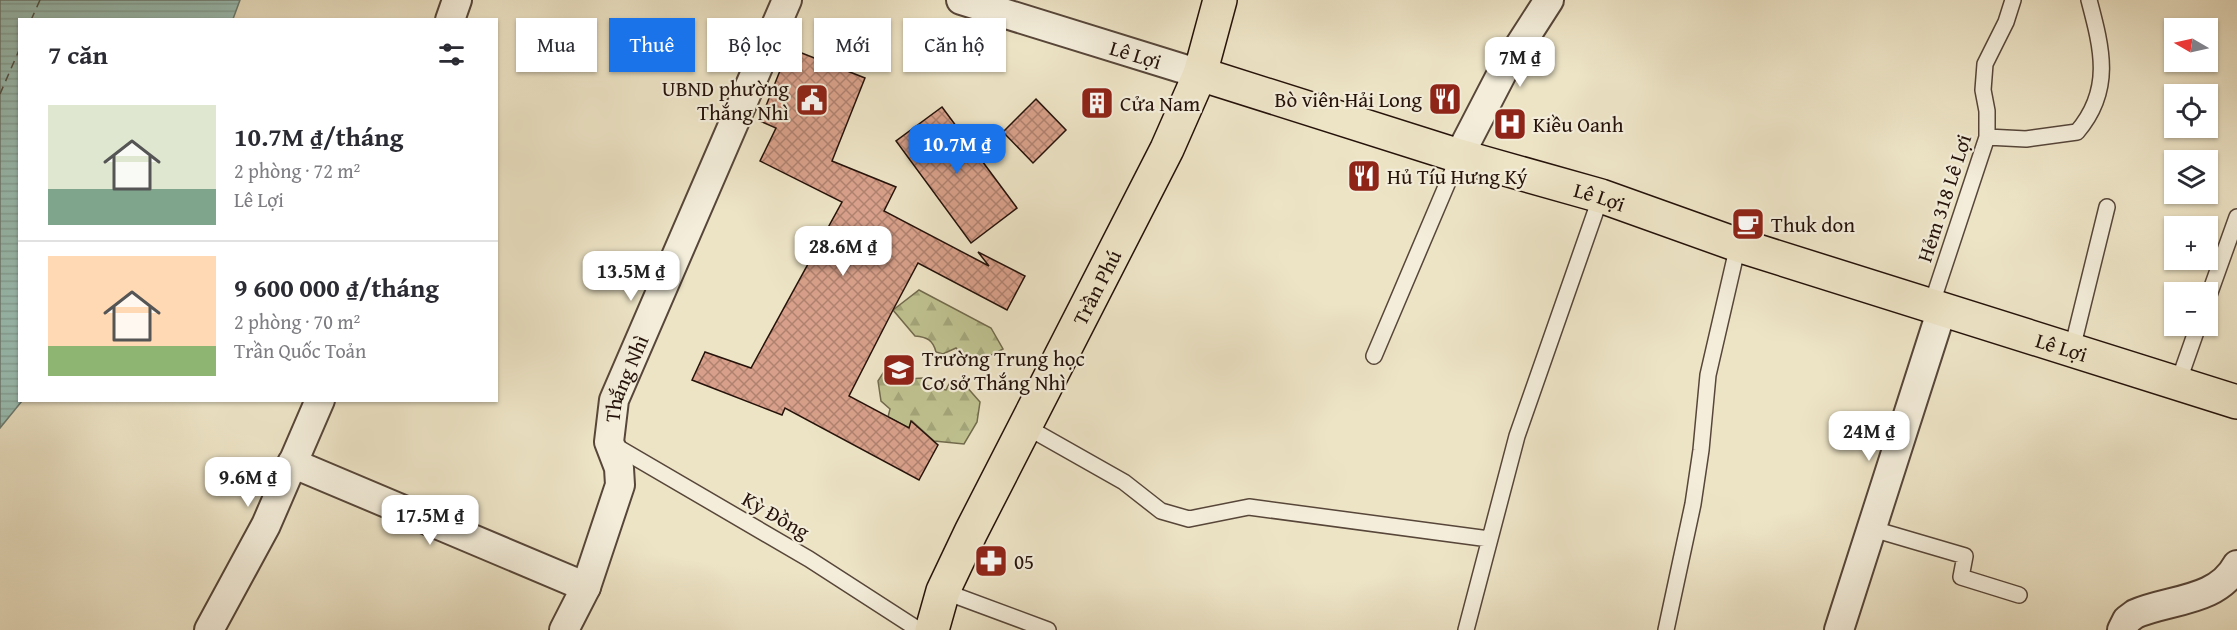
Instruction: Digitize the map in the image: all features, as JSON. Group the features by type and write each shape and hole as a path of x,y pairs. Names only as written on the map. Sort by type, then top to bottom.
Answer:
{"main road":[{"name":"Trần Phú","path":"932,630 943,591 1167,149 1200,74 1221,0"},
{"name":"Lê Lợi","path":"1200,74 1459,156 1601,196 1738,244 2237,402"}],"street":[{"path":"451,18 457,0"},
{"name":"Thắng Nhì","path":"564,630 585,587 620,485 619,468 609,442 614,400 787,0"},
{"name":"Lê Lợi","path":"962,0 1200,74"},
{"path":"1459,156 1502,73 1549,0"},
{"path":"1839,630 1873,529 1937,307"},
{"path":"209,630 266,525 319,402"},
{"path":"292,463 585,587"},
{"path":"2122,630 2127,620 2135,614 2207,592 2225,581 2237,565"}],"lane":[{"name":"Hẻm 318 Lê Lợi","path":"1937,307 1987,137 1988,111 1983,90 1985,64 2007,22 2013,0"},
{"path":"1987,137 2026,138 2077,132 2091,116 2101,86 2102,49 2089,0"},
{"path":"1374,356 1459,156"},
{"path":"1466,630 1521,425 1601,196"},
{"path":"2072,349 2107,207"},
{"path":"2214,282 2237,217"},
{"path":"1666,630 1695,493 1708,375 1738,244"},
{"path":"2178,383 2194,336"},
{"path":"1025,426 1124,482 1161,511 1189,519 1249,507 1489,539"},
{"name":"Kỳ Đồng","path":"609,442 809,559 919,630"},
{"path":"1873,529 1965,556 1961,577 2019,595"},
{"path":"943,591 1048,630"}],"green space":[{"path":"919,290 991,328 1003,349 978,359 961,354 956,348 943,354 936,352 931,342 926,338 915,336 893,310"},
{"path":"904,364 907,379 923,378 927,386 946,390 950,382 965,385 980,402 977,422 964,444 934,441 912,421 909,428 888,417 890,409 881,401 878,381 887,367"}],"water":[{"path":"0,0 240,0 233,18 18,18 18,402 21,402 0,428"}],"building":[{"path":"802,53 814,58 814,72 850,72 865,78 832,161 896,187 884,211 989,266 978,252 1025,276 1007,310 918,263 893,310 849,396 909,428 911,421 938,445 919,480 785,408 782,415 692,380 705,352 751,368 842,202 760,161 776,128 760,121 779,72 802,72"},
{"path":"1036,99 1066,130 1033,163 1003,132"},
{"path":"942,107 1017,208 971,243 896,141"}],"ferry route":[{"path":"32,18 40,0"},
{"path":"0,94 18,53"}],"place":[{"name":"Bò viên Hải Long","path":"1445,99"},
{"name":"UBND phường Thắng Nhì","path":"812,100"},
{"name":"Cửa Nam","path":"1097,103"},
{"name":"Kiều Oanh","path":"1510,124"},
{"name":"Hủ Tíu Hưng Ký","path":"1364,176"},
{"name":"Thuk don","path":"1748,224"},
{"name":"Trường Trung học Cơ sở Thắng Nhì","path":"899,370"},
{"name":"05","path":"991,561"}]}
